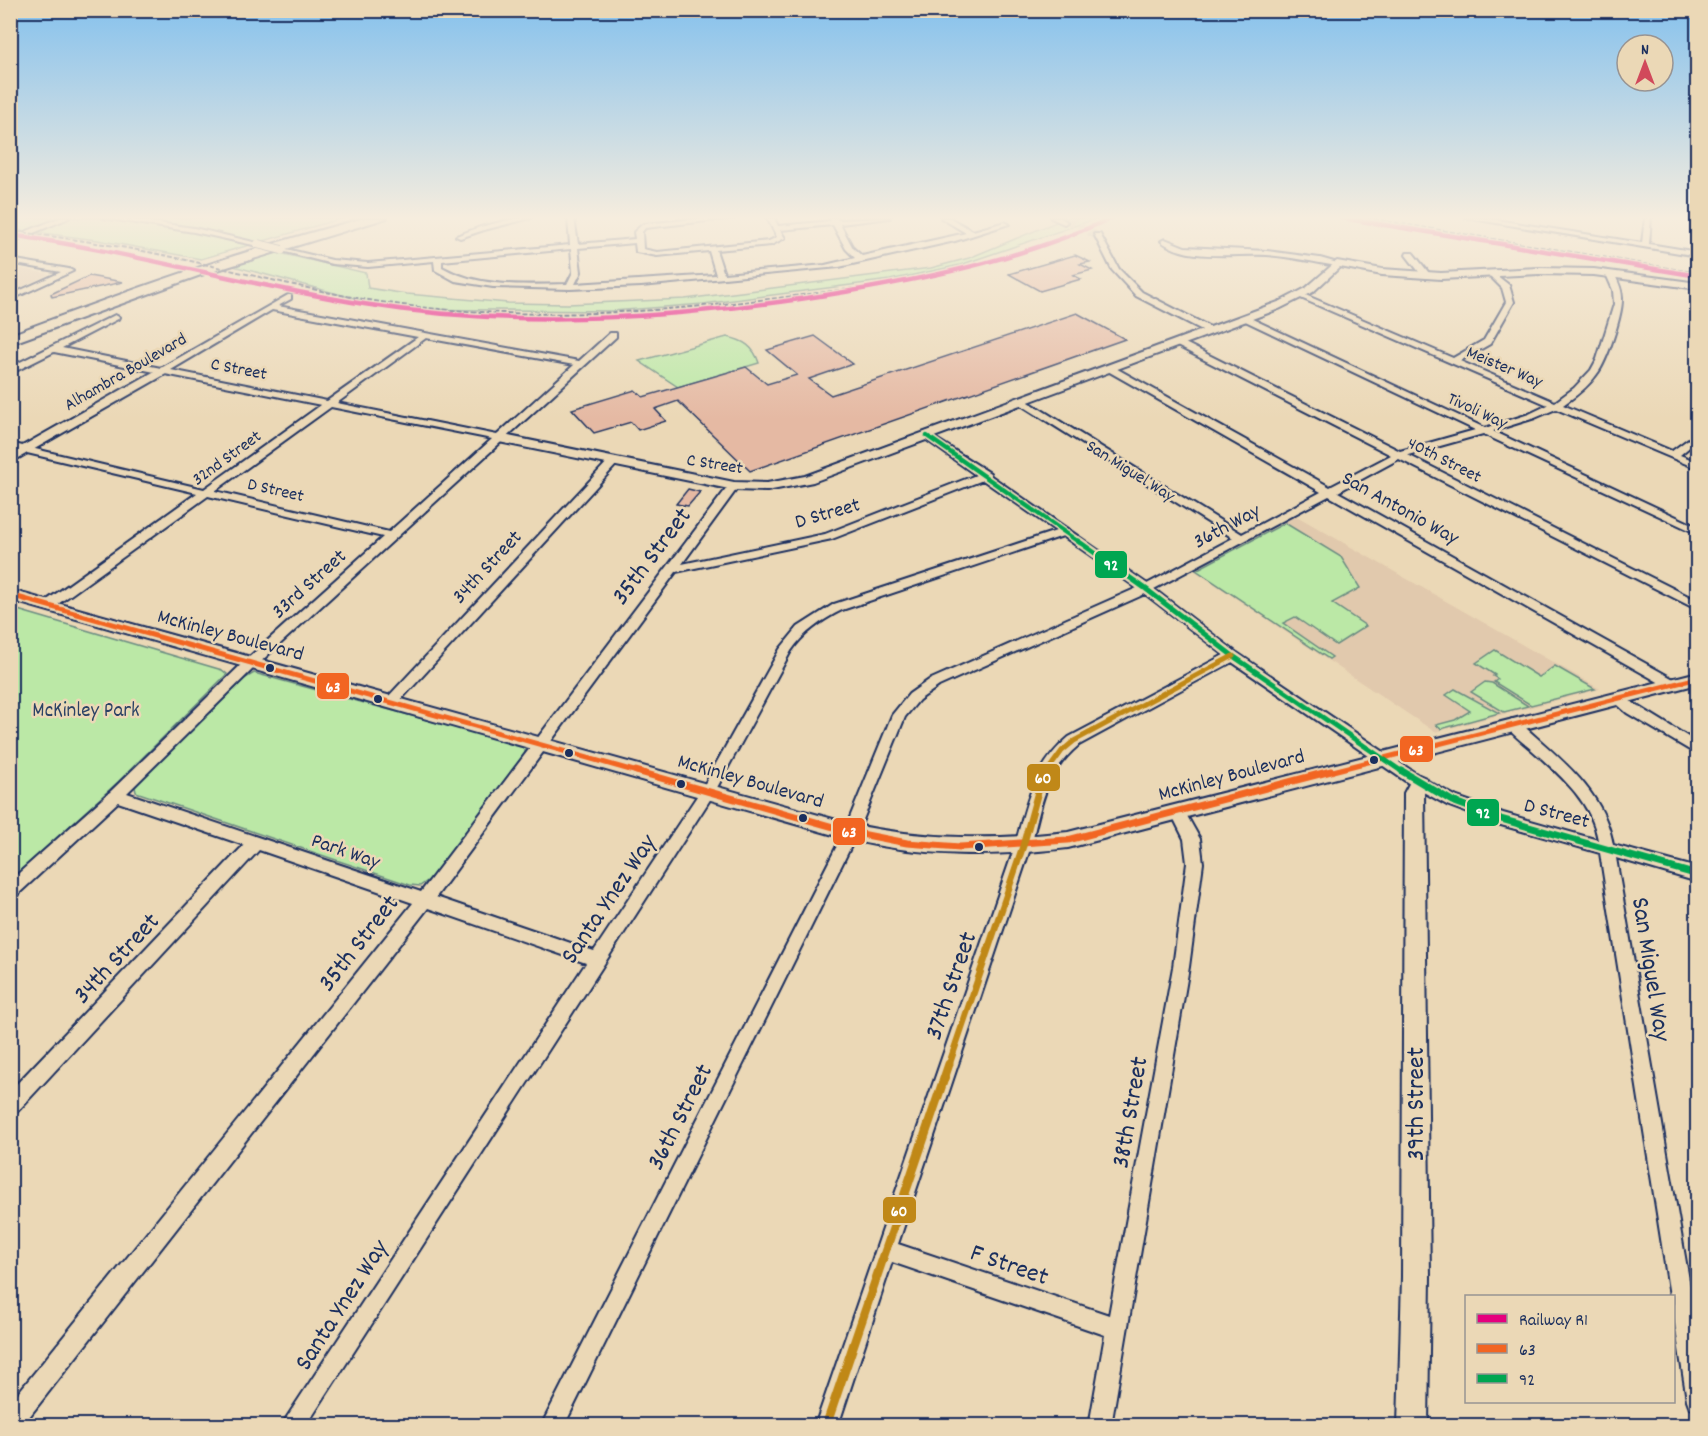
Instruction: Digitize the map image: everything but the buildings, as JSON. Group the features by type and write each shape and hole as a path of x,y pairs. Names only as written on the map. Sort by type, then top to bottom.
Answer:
{"highway":[{"path":"44,311 137,285"},
{"path":"10,330 139,285"},
{"path":"10,340 165,285"},
{"path":"10,346 167,285"}],"street":[{"path":"10,298 38,285"},
{"path":"534,285 570,287 629,285"},
{"path":"1130,285 1139,294 1211,331"},
{"name":"C Street","path":"54,349 734,486 767,487 798,482 927,436 1245,319 1300,296 1318,285"},
{"path":"1453,362 1486,342 1510,302 1504,285"},
{"name":"36th Way","path":"851,832 895,722 914,697 934,683 1146,589 1399,455 1444,439 1518,422 1555,406 1587,382 1600,362 1620,303 1616,285"},
{"name":"Meister Way","path":"1300,296 1698,466"},
{"name":"Alhambra Boulevard","path":"10,459 288,297"},
{"path":"270,308 581,364"},
{"path":"10,371 115,317"},
{"name":"Tivoli Way","path":"1245,319 1698,531"},
{"name":"33rd Street","path":"10,891 116,795 252,662 613,335"},
{"name":"32nd Street","path":"47,606 424,336"},
{"name":"40th Street","path":"1178,343 1698,606"},
{"name":"San Antonio Way","path":"1109,368 1672,684"},
{"name":"San Miguel Way","path":"1021,401 1242,539"},
{"path":"1673,456 1698,435"},
{"path":"927,436 986,475 1146,589 1233,656 1380,759"},
{"name":"D Street","path":"10,446 392,536"},
{"name":"34th Street","path":"392,701 613,462"},
{"name":"D Street","path":"674,569 837,534 986,475"},
{"name":"35th Street","path":"10,1422 424,901 734,486"},
{"name":"Santa Ynez Way","path":"292,1425 708,791 786,649 797,634 813,621 838,608 1065,532"},
{"name":"McKinley Boulevard","path":"10,595 543,743 851,832 918,847 969,849 1023,846 1068,840 1698,678"},
{"name":"37th Street","path":"826,1425 1023,846 1047,766 1059,752 1233,656"},
{"path":"1617,698 1632,710 1698,750"},
{"name":"San Miguel Way","path":"1512,724 1576,781 1597,812 1608,848 1698,1400"},
{"name":"D Street","path":"1380,759 1419,783 1476,811 1698,874"},
{"name":"39th Street","path":"1413,1425 1416,1277 1414,794 1419,783"},
{"name":"Park Way","path":"116,795 596,959"},
{"name":"38th Street","path":"1100,1425 1181,967 1196,863 1192,839 1177,811"},
{"name":"36th Street","path":"552,1425 851,832"},
{"name":"34th Street","path":"10,1105 256,843"},
{"name":"F Street","path":"886,1250 1116,1328"}],"shaded area":[{"path":"11,285 26,285 11,292"},
{"path":"1293,514 1600,689 1435,732 1192,569"}],"green space":[{"path":"304,285 368,285 368,288 407,294 508,303 568,304 685,299 796,285 851,285 703,304 612,311 394,309"},
{"path":"727,337 748,345 759,363 678,387 639,361"},
{"path":"1285,523 1341,557 1360,588 1332,603 1366,626 1336,645 1295,617 1283,623 1332,657 1329,659 1196,570"},
{"name":"McKinley Park","path":"11,608 222,670 227,674 118,782 11,879"},
{"path":"1495,650 1539,677 1555,666 1595,689 1531,705 1494,682 1498,679 1493,676 1495,675 1476,663"},
{"path":"254,673 519,745 525,749 525,753 430,879 420,886 410,885 136,792 135,787 139,782 244,679"},
{"path":"1485,682 1492,683 1528,706 1504,712 1471,692"},
{"path":"1455,689 1499,713 1441,729 1436,725 1455,720 1470,711 1446,695"}],"railway":[{"path":"293,285 410,306 529,314 707,306 876,285"}],"rail line":[{"name":"R1","path":"267,285 364,304 428,313 491,318 555,319 619,318 747,307 884,285"}],"transit line":[{"name":"92","path":"927,436 1146,589 1233,656 1419,783 1452,801 1501,819 1698,875"},
{"name":"63","path":"10,595 851,832 934,846 1012,846 1068,840 1698,678"},
{"name":"60","path":"826,1426 1023,846 1034,802 1045,775 1062,751 1074,741 1233,656"}]}
